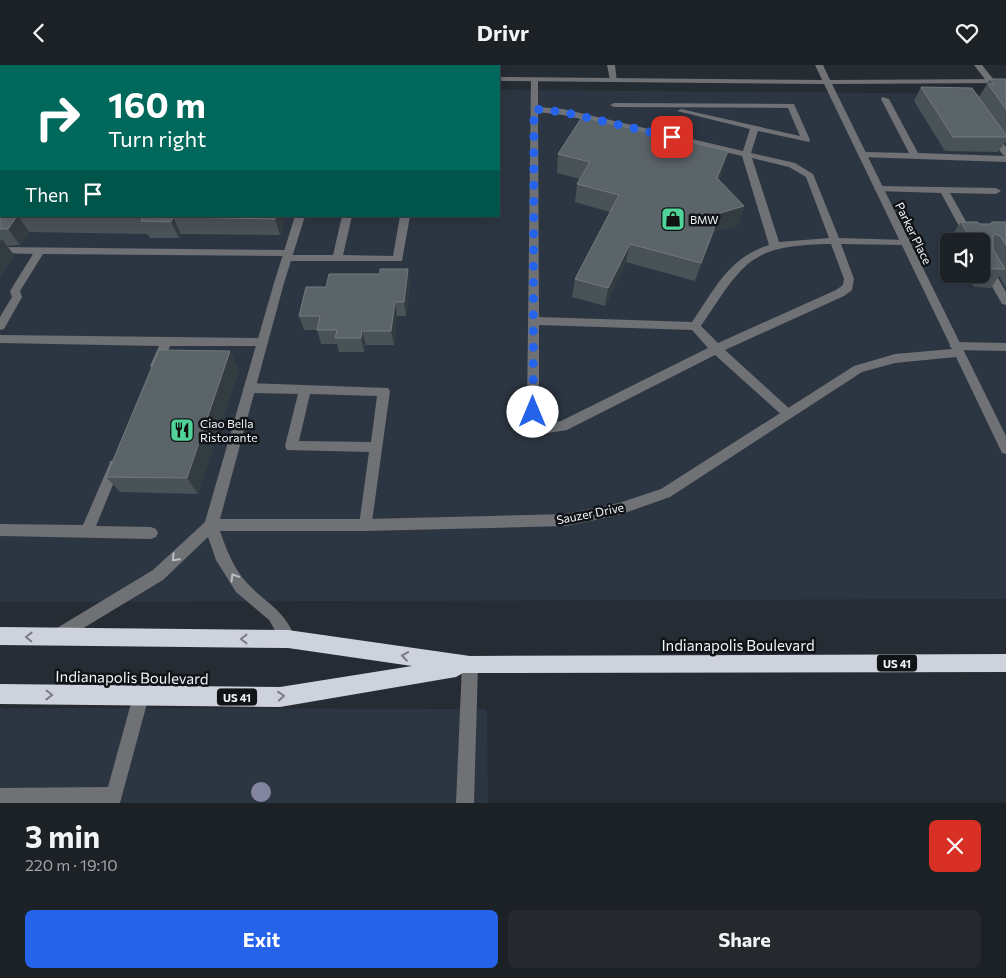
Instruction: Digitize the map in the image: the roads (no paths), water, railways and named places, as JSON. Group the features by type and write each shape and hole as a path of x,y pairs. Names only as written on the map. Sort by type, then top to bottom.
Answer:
{"highway":[{"name":"Indianapolis Boulevard","path":"0,636 288,639 470,665 1006,663"},
{"name":"Indianapolis Boulevard","path":"0,694 280,697 470,665"}],"street":[{"path":"611,65 614,80"},
{"name":"Parker Place","path":"819,65 1006,449"},
{"path":"978,65 990,81"},
{"path":"500,79 827,82 1006,81"},
{"path":"534,79 533,412 538,424 548,428 562,426 716,349 848,287 849,279 810,177 806,172 792,165 746,154 563,112 534,109"},
{"path":"955,80 961,88"},
{"path":"885,99 915,156"},
{"path":"614,105 791,106 806,140 659,106"},
{"path":"754,128 746,154 776,247"},
{"path":"989,129 1006,153"},
{"path":"863,155 1006,159"},
{"path":"879,189 996,191"},
{"path":"944,190 968,233"},
{"path":"55,637 158,575 211,525 287,255 300,217"},
{"path":"337,259 347,217"},
{"path":"0,250 398,259 405,217"},
{"path":"695,327 738,265 749,256 776,247 809,241 904,242"},
{"path":"0,326 17,297 15,291 40,250"},
{"path":"990,273 1006,301"},
{"path":"534,321 695,327 716,349 788,414"},
{"path":"0,339 262,342"},
{"path":"151,378 166,342"},
{"name":"Sauzer Drive","path":"211,525 366,525 566,520 619,509 665,493 837,381 878,361 957,350 1006,347"},
{"path":"249,389 384,391 366,525"},
{"path":"305,389 291,446 377,447"},
{"path":"87,532 121,451"},
{"path":"211,525 222,555 241,587 274,615 288,639"},
{"path":"0,530 150,533"},
{"path":"465,803 470,665"},
{"path":"0,797 112,799 141,696"}],"place":[{"name":"BMW","path":"673,219"},
{"name":"Ciao Bella Ristorante","path":"182,430"}]}
